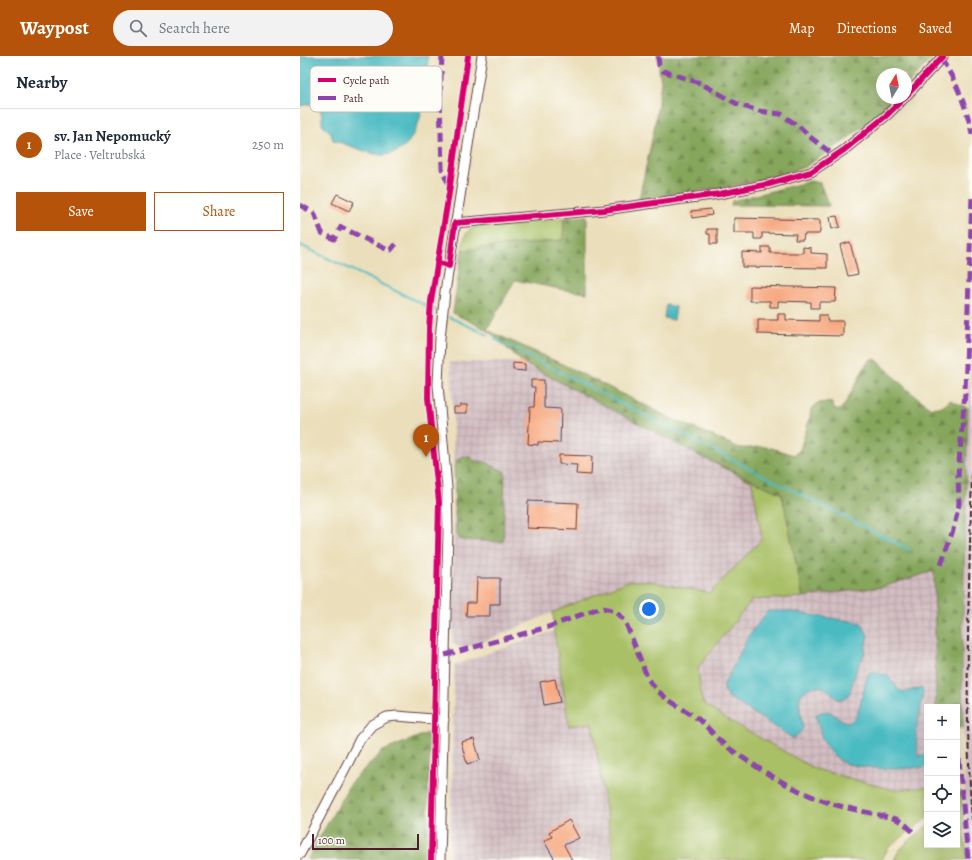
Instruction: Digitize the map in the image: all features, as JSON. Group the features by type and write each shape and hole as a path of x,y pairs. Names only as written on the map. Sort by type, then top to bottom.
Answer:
{"street":[{"path":"440,860 448,524 447,488 438,385 441,323 455,223 482,56"},
{"path":"912,90 943,56"},
{"path":"455,223 604,210 719,194 769,184 811,172 844,150 887,115 898,104"},
{"path":"300,854 354,750 366,731 372,725 387,717 397,716 444,720"}],"shaded area":[{"path":"972,275 972,860 969,860 965,800 962,657"},
{"path":"450,362 522,362 696,454 753,482 762,539 710,593 649,581 628,581 485,641 461,648 452,643 454,490 452,385"},
{"path":"934,571 936,704 924,704 924,787 894,791 815,769 723,717 702,702 698,668 752,600 803,597"},
{"path":"554,631 569,725 592,722 613,860 450,860 454,665"}],"green space":[{"path":"657,56 934,56 912,80 912,68 876,68 876,104 890,104 843,142 805,167 755,182 639,199 654,130 661,82"},
{"path":"811,181 820,183 829,206 731,205 732,201"},
{"path":"587,216 587,293 515,280 487,330 453,313 462,250 563,240 564,218"},
{"path":"564,218 563,240 462,250 466,233 474,227"},
{"path":"487,330 562,364 673,419 740,448 766,447 794,455 800,450 811,409 817,403 831,402 835,410 839,410 845,404 867,363 873,358 909,391 931,408 944,406 950,400 968,408 962,657 963,727 960,728 960,704 936,704 934,571 882,587 803,597 782,494 696,454 522,362"},
{"path":"696,454 782,494 803,597 752,600 698,668 702,702 723,717 815,769 894,790 924,787 924,820 888,848 882,860 614,860 592,723 569,726 554,631 553,612 628,581 649,581 710,593 762,539 752,482"},
{"path":"464,456 470,457 474,461 485,462 505,472 503,542 461,540 456,534 454,466 459,458"},
{"path":"430,732 427,860 307,860 351,782 383,751"},
{"path":"961,792 967,860 894,860 899,850 924,829 924,848 960,848"}],"water":[{"path":"300,56 428,56 427,66 310,66 310,104 300,106"},
{"path":"421,112 415,131 407,143 397,151 383,155 333,140 331,133 322,124 321,113"},
{"path":"666,305 676,307 674,320 664,318"},
{"path":"768,611 787,611 861,623 868,635 864,654 855,674 850,692 846,697 840,700 826,689 816,686 807,689 802,694 799,704 803,728 794,739 728,697 724,691 724,684 750,634"},
{"path":"870,672 876,672 879,674 886,674 898,689 903,692 922,688 923,693 916,733 918,757 924,756 924,768 884,769 847,764 836,758 822,739 816,715 821,712 829,711 840,719 849,723 857,716 868,674"}],"building":[{"path":"337,194 354,202 349,211 332,203"},
{"path":"711,209 712,215 692,218 691,211"},
{"path":"837,216 840,227 832,229 830,217"},
{"path":"734,218 820,220 820,232 819,234 804,234 803,240 795,240 796,234 762,233 762,239 754,239 754,233 734,233"},
{"path":"707,229 717,229 717,244 710,244 710,234 707,234"},
{"path":"850,242 858,274 848,276 840,245"},
{"path":"762,247 770,247 770,253 803,253 803,247 811,248 811,253 827,254 827,268 742,267 742,252 762,253"},
{"path":"750,286 836,288 835,302 819,302 819,308 811,308 811,302 778,301 778,307 770,307 770,301 750,301"},
{"path":"778,314 786,314 786,320 819,321 819,315 827,315 827,321 843,321 843,336 758,334 758,320 778,320"},
{"path":"513,363 525,364 525,371 513,370"},
{"path":"531,380 544,380 544,408 561,409 560,443 538,442 538,445 528,444 530,407 534,407 535,387 531,387"},
{"path":"460,405 467,405 467,413 454,413 454,407 460,407"},
{"path":"559,455 592,456 591,475 576,474 577,465 559,464"},
{"path":"528,501 578,503 577,530 527,528"},
{"path":"477,578 500,578 500,604 490,604 490,616 466,616 467,603 476,603"},
{"path":"555,679 560,702 544,705 540,682"},
{"path":"474,739 480,760 467,764 461,742"},
{"path":"569,820 579,838 564,845 572,860 555,860 544,841 552,837 549,832"}],"waterway":[{"path":"300,245 435,310"},
{"path":"449,317 488,335"},
{"path":"495,339 910,550"}],"railway":[{"path":"972,474 968,690 968,733 972,820"}],"marked path":[{"path":"442,56 442,66"},
{"path":"658,56 659,65 663,71 700,83 739,105 759,111 781,114 801,128 831,153 833,157"},
{"path":"941,59 960,95 972,134"},
{"path":"440,112 442,168 450,186"},
{"path":"941,565 953,530 959,504 958,475 965,393 972,195"},
{"path":"300,205 314,213 322,233 334,239 341,227 388,250 391,250 396,244"},
{"path":"445,655 548,627 599,608 610,609 616,612 625,621 648,679 653,686 671,702 698,719 726,746 763,771 789,786 816,798 838,805 896,819 904,823 914,833"},
{"path":"960,770 968,860"}],"cycle path":[{"path":"431,860 439,502 428,398 429,329 431,301 449,193 468,56"},
{"path":"912,90 943,56"},
{"path":"437,262 449,266 455,223 604,210 719,194 769,184 811,172 844,150 887,115 898,104"}],"place":[{"name":"sv. Jan Nepomucký","path":"426,457"}]}
